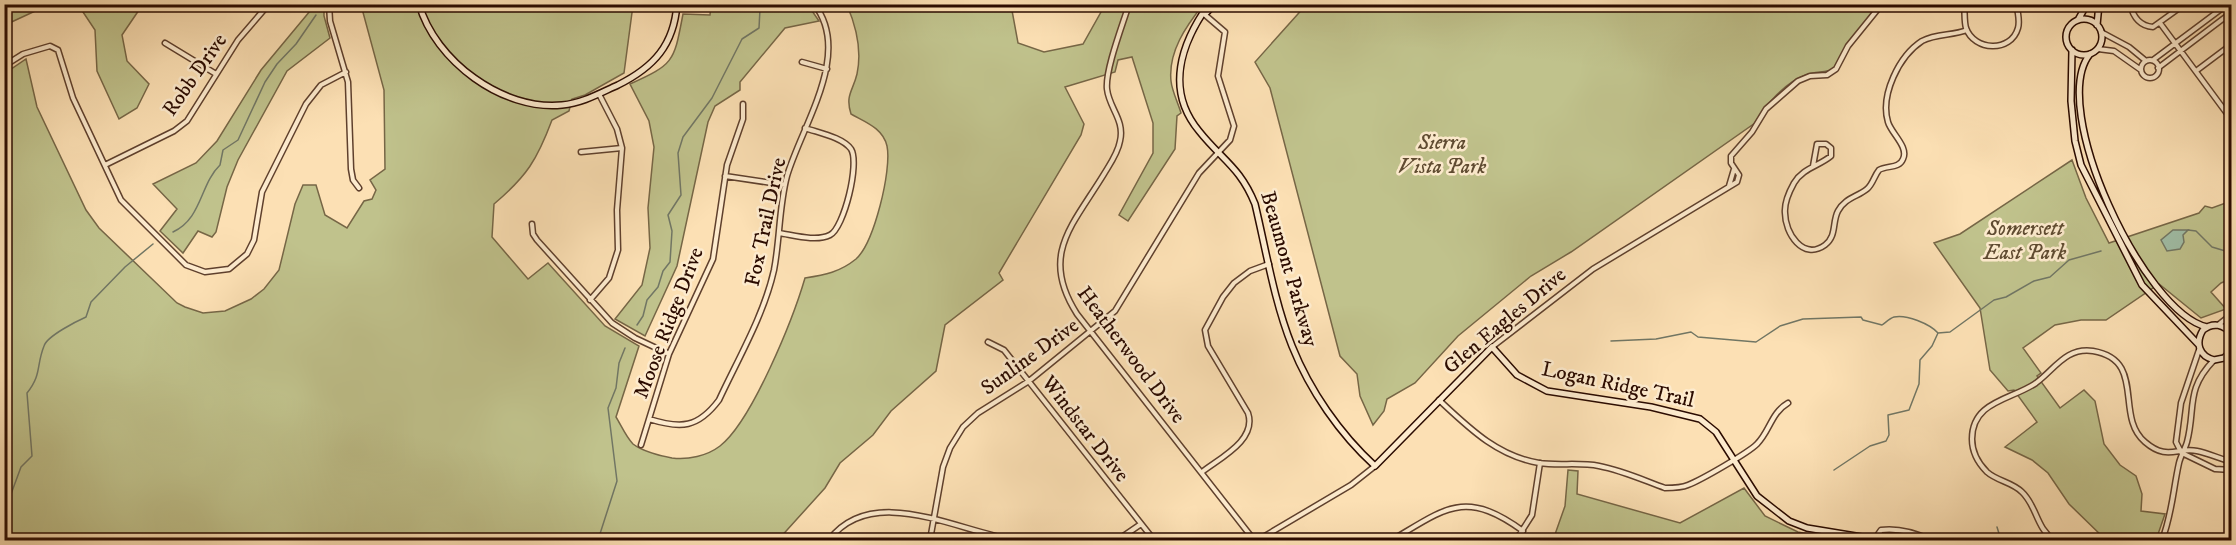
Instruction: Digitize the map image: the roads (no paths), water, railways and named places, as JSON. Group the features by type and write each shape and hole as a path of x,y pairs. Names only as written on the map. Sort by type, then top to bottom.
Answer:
{"street":[{"name":"Robb Drive","path":"105,165 179,128 190,117 238,40 269,4"},
{"path":"329,4 330,21 349,89 351,170 353,180 359,188"},
{"path":"418,4 428,29 447,57 466,73 507,95 535,105 549,106 575,103 599,94 635,76 658,58 672,34 677,4"},
{"name":"Fox Trail Drive","path":"649,419 680,426 696,422 709,413 719,400 767,292 779,233 785,185 827,69 830,54 828,34 822,16 814,4"},
{"name":"Heatherwood Drive","path":"1129,4 1107,83 1109,99 1120,120 1121,141 1064,238 1058,265 1065,295 1256,540"},
{"name":"Beaumont Parkway","path":"1209,4 1186,42 1180,63 1179,84 1183,104 1192,122 1237,169 1247,186 1255,204 1289,337 1301,365 1338,427 1375,466"},
{"name":"Beaumont Parkway","path":"1204,14 1215,4"},
{"path":"1729,187 1740,179 1730,159 1732,152 1752,132 1766,109 1802,79 1827,75 1836,69 1848,46 1882,4"},
{"path":"1964,4 1967,30 1974,39 1989,46 2007,43 2018,28 2016,4"},
{"path":"2087,4 2067,33 2066,40 2072,50 2081,55 2091,54"},
{"path":"2097,25 2099,4"},
{"path":"2130,4 2134,15 2143,25 2153,27 2184,4"},
{"path":"2078,20 2088,20 2097,25 2102,32 2129,47 2146,60 2152,60 2228,4"},
{"path":"2098,49 2114,51 2141,70 2145,76 2151,77 2156,75 2158,68 2180,50 2232,12"},
{"name":"Sunline Drive","path":"930,540 943,467 956,437 978,412 1029,381 1092,332 1122,303 1199,173 1220,153 1234,131 1218,76 1225,32 1204,14"},
{"path":"2160,23 2230,114"},
{"path":"1813,166 1817,144 1826,144 1830,148 1831,156 1813,166 1796,180 1788,196 1784,212 1787,228 1794,241 1809,249 1819,248 1831,239 1836,217 1846,201 1868,188 1879,170 1898,165 1903,159 1904,150 1891,129 1886,106 1889,88 1908,55 1928,38 1967,30"},
{"path":"2102,32 2102,41 2098,49 2091,54 2083,69 2081,110 2085,139 2094,171 2149,278 2175,308 2193,322 2207,327 2218,325 2232,314"},
{"path":"165,43 216,74"},
{"path":"2196,71 2232,44"},
{"path":"4,66 26,52 50,46 56,48 61,55 73,98 124,205 186,264 197,270 217,272 239,263 253,244 258,206 265,184 306,104 321,85 346,72"},
{"path":"2072,50 2071,101 2075,141 2081,165 2142,285 2199,346 2205,356 2214,360 2224,358 2232,361"},
{"path":"2141,70 2146,60"},
{"path":"2152,60 2158,68"},
{"path":"802,62 827,69"},
{"path":"590,300 609,278 616,260 622,147 617,129 599,94"},
{"name":"Moose Ridge Drive","path":"641,445 669,354 713,259 725,176 743,118 743,104"},
{"path":"779,233 819,238 835,232 841,223 854,168 853,153 846,145 805,128"},
{"path":"581,152 622,147"},
{"path":"1729,187 1734,169"},
{"path":"725,176 785,185"},
{"name":"Glen Eagles Drive","path":"1256,540 1351,485 1375,466 1492,347 1593,269 1660,231 1729,187"},
{"path":"532,224 533,234 537,240 612,323 635,338 669,354"},
{"path":"1202,472 1244,438 1250,424 1248,413 1208,346 1204,336 1206,324 1234,283 1250,271 1269,264"},
{"path":"2218,325 2232,335"},
{"path":"2207,327 2200,334 2198,359 2184,389 2176,442 2181,453 2215,469 2232,470"},
{"name":"Windstar Drive","path":"988,342 1004,350 1154,540"},
{"name":"Logan Ridge Trail","path":"1492,347 1517,375 1547,391 1651,407 1700,419 1716,432 1757,496 1789,521 1807,528 1876,540"},
{"path":"2224,358 2232,350"},
{"path":"2054,540 2042,529 2032,505 2021,491 1994,477 1983,468 1975,455 1972,441 1976,422 1988,406 2023,392 2070,354 2090,351 2105,355 2118,364 2126,377 2129,415 2137,434 2155,449 2169,453 2194,450 2232,462"},
{"path":"2162,540 2172,512 2181,453 2187,443 2197,382 2214,360"},
{"path":"1439,400 1481,439 1501,450 1540,463 1601,466 1675,488 1689,485 1756,445 1774,415 1788,403"},
{"path":"1516,540 1535,506 1540,463"},
{"path":"1392,540 1443,510 1458,506 1476,507 1502,516 1523,531"},
{"path":"829,540 846,524 872,513 894,512 934,519 979,533 1016,540"},
{"path":"1110,540 1142,524"},
{"path":"1876,540 1881,530 1887,529 1907,532 1931,540"}],"waterway":[{"path":"637,325 643,316 647,300 658,287 663,271 670,262 672,231 668,215 681,195 678,153 683,137 712,98 742,39 759,28 760,9 764,4"},
{"path":"173,232 190,219 208,182 220,165 223,150 238,140 265,82 316,15"},
{"path":"2188,230 2196,231 2212,247 2232,253"},
{"path":"4,513 21,467 32,456 27,393 37,375 46,342 56,333 86,317 91,302 125,267 153,244"},
{"path":"1834,470 1870,446 1886,441 1889,435 1888,415 1909,410 1919,384 1920,360 1932,346 1938,333 1950,332 1994,300 2006,297 2034,281 2050,277 2069,260 2101,251"},
{"path":"1611,341 1656,339 1691,332 1698,337 1756,342 1780,326 1803,319 1861,317 1863,320 1882,325 1889,319 1899,316 1924,323 1938,333"},
{"path":"598,540 617,481 608,408 616,388 619,363 625,348"},
{"path":"1997,527 2001,540"},
{"path":"1737,540 1741,539"}],"park label":[{"name":"Sierra Vista Park","path":"1442,155"},
{"name":"Somersett East Park","path":"2025,241"}]}
